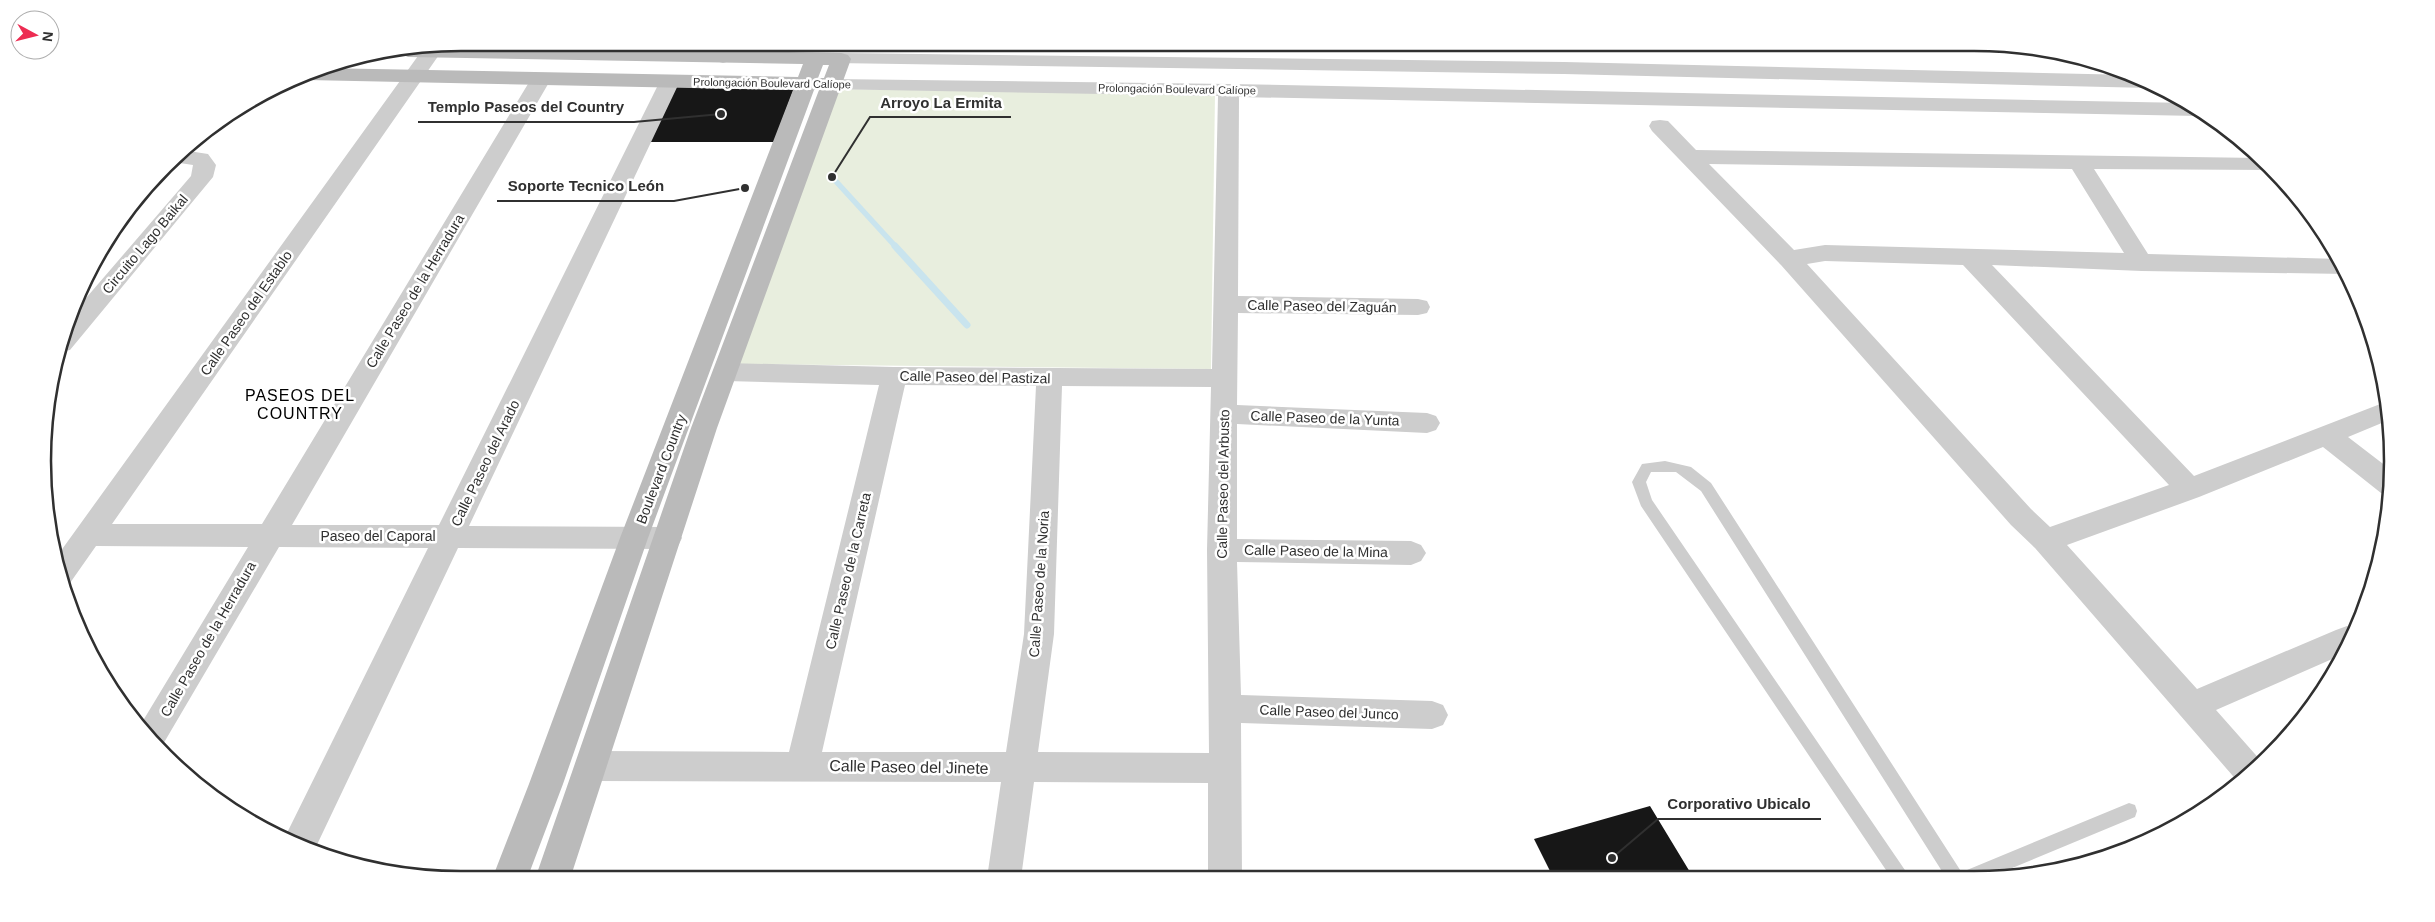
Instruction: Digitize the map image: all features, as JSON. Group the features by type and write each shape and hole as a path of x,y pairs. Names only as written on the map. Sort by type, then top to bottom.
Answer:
{"street":[{"name":"Prolongación Boulevard Calíope","path":"437,52 573,51"},
{"name":"Prolongación Boulevard Calíope","path":"737,51 828,59 1531,69 2130,82"},
{"path":"1067,63 1069,51"},
{"name":"Calle Paseo del Establo","path":"65,568 414,77 420,54"},
{"name":"Boulevard Country","path":"512,871 546,784 634,538 805,84 828,59"},
{"name":"Boulevard Country","path":"556,871 593,766 704,428 832,84 828,59"},
{"path":"1339,66 1340,92"},
{"name":"Prolongación Boulevard Calíope","path":"325,74 1340,92 1538,98 1694,98 2185,110"},
{"name":"Calle Paseo de la Herradura","path":"154,732 541,79"},
{"name":"Calle Paseo del Arado","path":"302,839 670,81"},
{"name":"Calle Paseo del Arbusto","path":"1225,871 1226,768 1222,550 1229,90"},
{"path":"1660,126 1789,259 2021,517 2045,540 2246,767"},
{"name":"Circuito Lago Baikal","path":"73,330 202,177 205,166 200,159 186,157"},
{"path":"1691,157 2257,165"},
{"path":"2078,161 2142,263"},
{"path":"1789,259 1825,253 2334,267"},
{"path":"1970,257 2189,489"},
{"name":"Calle Paseo del Zaguán","path":"1227,304 1418,307"},
{"name":"Calle Paseo del Pastizal","path":"726,372 1049,378 1224,378"},
{"name":"Calle Paseo de la Carreta","path":"802,766 894,376"},
{"name":"Calle Paseo de la Noria","path":"1005,871 1018,769 1039,634 1049,378"},
{"path":"2045,540 2078,530 2189,489 2381,413"},
{"name":"Calle Paseo de la Yunta","path":"1224,414 1427,423"},
{"path":"2327,435 2383,478"},
{"name":"Paseo del Caporal","path":"88,535 668,538"},
{"name":"Calle Paseo de la Mina","path":"1222,550 1411,553"},
{"path":"2192,706 2342,641"},
{"name":"Calle Paseo del Junco","path":"1225,709 1432,715"},
{"name":"Calle Paseo del Jinete","path":"593,766 1018,769 1226,768"}],"lane":[{"path":"1897,871 1646,502 1639,482 1647,468 1666,464 1688,470 1706,487 1952,871"},
{"path":"1986,871 2129,811"}],"green space":[{"path":"837,89 1215,94 1211,369 736,364"}],"building":[{"path":"671,84 795,86 774,142 645,142"},
{"path":"1650,806 1689,871 1550,871 1534,839"}],"waterway":[{"path":"832,177 896,247"},
{"path":"895,246 967,325"}],"place":[{"name":"Templo Paseos del Country","path":"721,114"},
{"name":"Arroyo La Ermita","path":"832,177"},
{"name":"Soporte Tecnico León","path":"745,188"},
{"name":"Corporativo Ubicalo","path":"1612,858"}],"district":[{"name":"PASEOS DEL COUNTRY","path":"300,404"}]}
